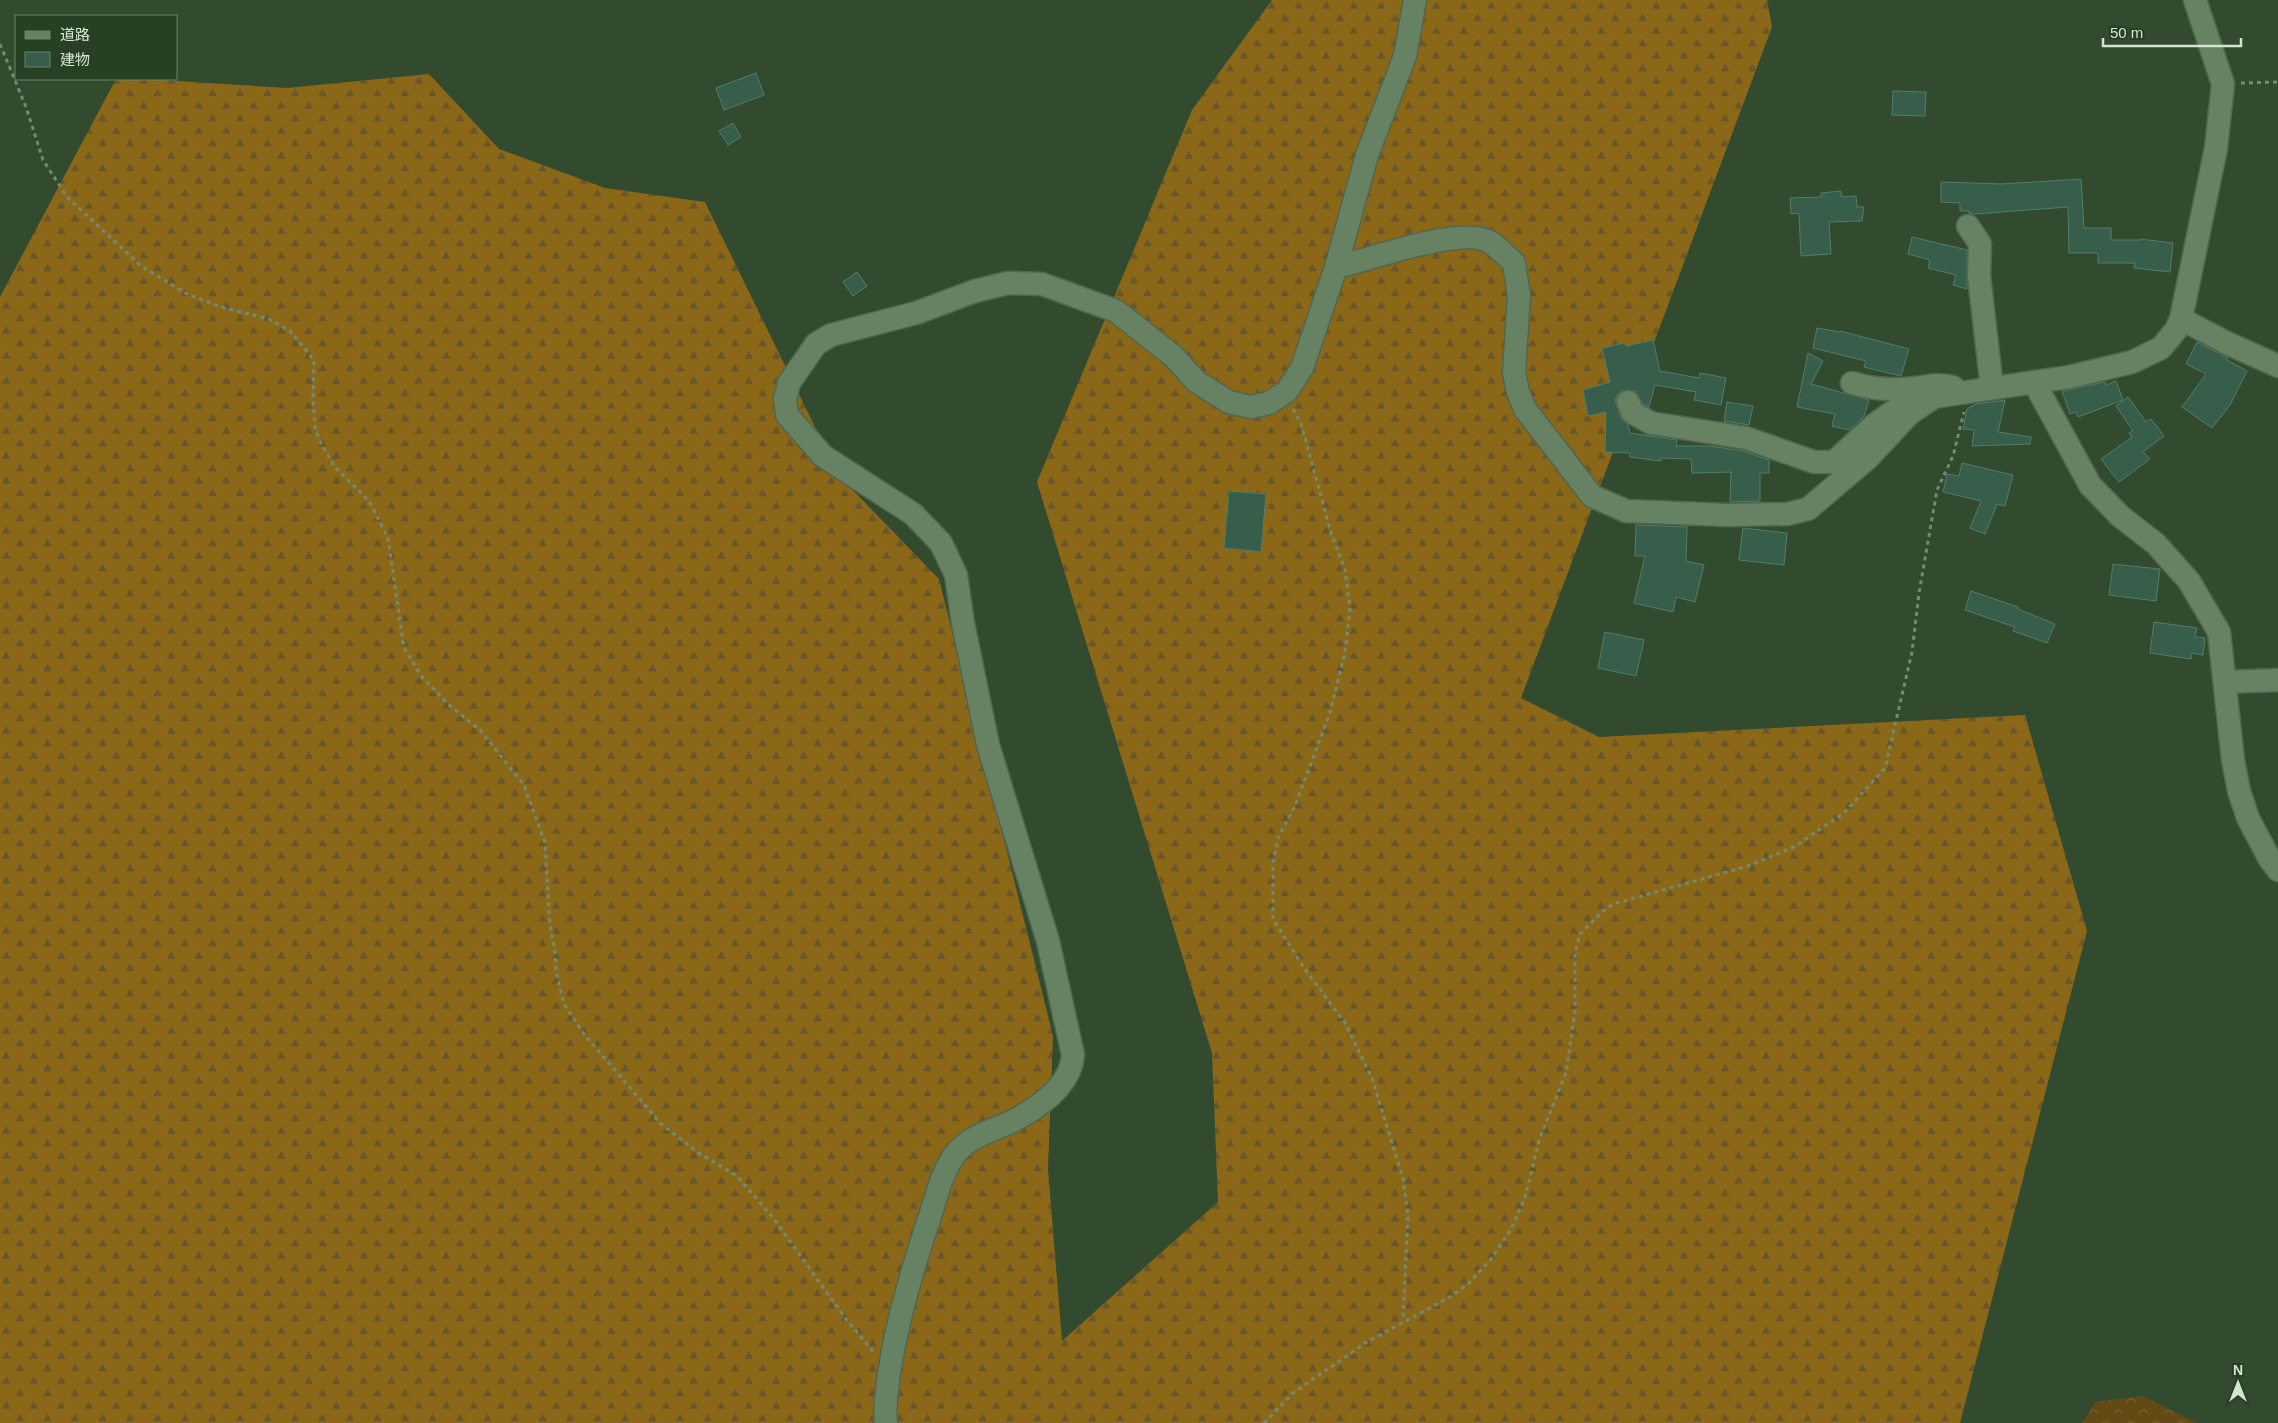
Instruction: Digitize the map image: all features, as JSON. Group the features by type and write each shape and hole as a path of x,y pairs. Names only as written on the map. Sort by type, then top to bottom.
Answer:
{"street":[{"path":"886,1423 893,1346 904,1300 944,1173 956,1154 971,1140 1016,1119 1052,1094 1068,1076 1072,1067 1073,1055 1048,941 988,745 963,623 956,575 941,543 913,514 823,456 787,415 785,399 789,384 816,344 831,335 916,313 975,291 1008,284 1042,284 1116,311 1173,356 1197,382 1229,402 1251,408 1269,403 1287,391 1302,368 1336,267 1367,155 1405,56 1415,0"},
{"path":"1336,267 1428,242 1460,237 1489,241 1514,262 1519,296 1514,372 1518,392 1525,409 1592,496 1626,511 1726,515 1787,514 1808,509 1868,458 1910,413 1932,399 1969,391 2068,377 2132,362 2161,348 2176,330 2181,319 2216,148 2223,84 2195,0"},
{"path":"1968,226 1980,244 1979,276 1992,388"},
{"path":"2181,319 2227,343 2278,366"},
{"path":"1852,382 1872,389 1904,389 1941,384 1969,391"},
{"path":"2034,382 2090,485 2120,516 2156,544 2188,581 2219,632 2226,682 2233,760 2239,791 2248,818 2269,858 2278,870"},
{"path":"1628,402 1633,413 1651,423 1746,438 1814,462 1834,462 1874,425 1914,396 1932,399"},
{"path":"2226,682 2278,680"}],"path":[{"path":"0,44 26,107 43,160 67,198 141,266 187,294 221,307 269,319 290,331 314,360 313,398 315,427 319,439 334,466 369,501 388,538 404,648 422,677 449,705 480,730 524,785 545,843 550,926 555,950 556,971 564,1004 584,1034 662,1124 699,1153 737,1176 774,1219 864,1343 890,1367"},
{"path":"2223,84 2278,82"},
{"path":"1287,391 1301,423 1331,533 1345,570 1350,609 1345,652 1330,713 1295,806 1278,838 1273,864 1273,919 1304,968 1345,1023 1372,1078 1403,1178 1408,1215 1402,1322"},
{"path":"1264,1423 1294,1393 1367,1342 1450,1297 1468,1284 1492,1258 1511,1229 1525,1198 1539,1140 1566,1073 1575,1011 1575,953 1580,934 1613,904 1744,867 1794,847 1844,813 1886,768 1912,652 1919,593 1937,490 1953,456 1969,391"}],"green space":[{"path":"1272,0 1767,0 1772,27 1521,698 1599,737 2025,715 2087,931 1960,1423 0,1423 0,297 115,80 162,80 287,88 429,74 499,149 605,188 705,202 839,476 939,579 1053,1036 1048,1169 1062,1341 1218,1202 1212,1053 1037,482 1192,110"},
{"path":"2142,1396 2197,1423 2083,1423 2095,1402"}],"building":[{"path":"756,73 764,95 724,110 716,88"},
{"path":"1893,91 1926,92 1925,116 1892,115"},
{"path":"733,123 741,137 728,145 719,131"},
{"path":"2081,179 2084,228 2111,228 2111,240 2140,239 2173,243 2170,272 2134,268 2135,263 2098,263 2098,253 2069,253 2068,207 1974,214 1969,213 1969,211 1960,211 1960,203 1941,202 1941,182 2001,184"},
{"path":"1841,191 1842,197 1856,196 1857,207 1864,207 1862,221 1829,222 1831,254 1801,256 1799,213 1791,214 1790,198 1821,197 1821,193"},
{"path":"1912,237 1967,250 1967,289 1953,285 1956,275 1928,268 1930,260 1908,254"},
{"path":"857,272 867,286 853,296 843,282"},
{"path":"1817,328 1840,331 1909,349 1901,376 1864,367 1866,361 1813,348"},
{"path":"1653,340 1660,371 1699,378 1700,373 1726,378 1721,405 1694,400 1696,392 1655,385 1649,407 1643,404 1635,391 1623,390 1617,395 1615,401 1621,418 1628,425 1630,433 1677,440 1676,446 1710,446 1743,451 1769,460 1769,473 1760,473 1760,501 1730,502 1731,472 1692,473 1691,459 1661,458 1661,461 1630,457 1630,453 1605,452 1606,412 1588,416 1583,390 1610,382 1602,348 1625,343 1626,346"},
{"path":"2197,342 2228,358 2227,360 2247,371 2230,405 2212,428 2182,407 2206,374 2186,364"},
{"path":"1808,353 1823,361 1811,384 1869,400 1864,416 1849,430 1832,426 1835,414 1797,407"},
{"path":"2116,381 2123,400 2078,417 2076,412 2070,414 2062,391 2105,382 2106,385"},
{"path":"2128,397 2146,422 2151,419 2164,436 2143,452 2150,459 2119,482 2101,459 2132,437 2129,433 2133,431 2116,406"},
{"path":"2005,400 1998,432 2031,437 2030,444 1972,446 1974,430 1963,429 1967,409 1976,404"},
{"path":"1727,402 1753,406 1749,425 1724,421"},
{"path":"1962,463 2013,475 2005,506 1997,504 1985,534 1970,528 1981,501 1943,492 1947,474 1959,476"},
{"path":"1229,491 1266,494 1261,552 1224,548"},
{"path":"1636,525 1687,527 1686,561 1704,565 1695,602 1676,597 1673,612 1634,603 1645,556 1635,556"},
{"path":"1743,528 1787,533 1784,565 1739,560"},
{"path":"2113,564 2160,569 2156,601 2109,595"},
{"path":"1971,591 2018,607 2018,609 2055,624 2047,643 2013,631 2015,627 1965,610"},
{"path":"2154,622 2197,628 2195,637 2205,638 2203,655 2192,653 2191,659 2150,653"},
{"path":"1605,632 1644,640 1636,676 1598,668"}]}
